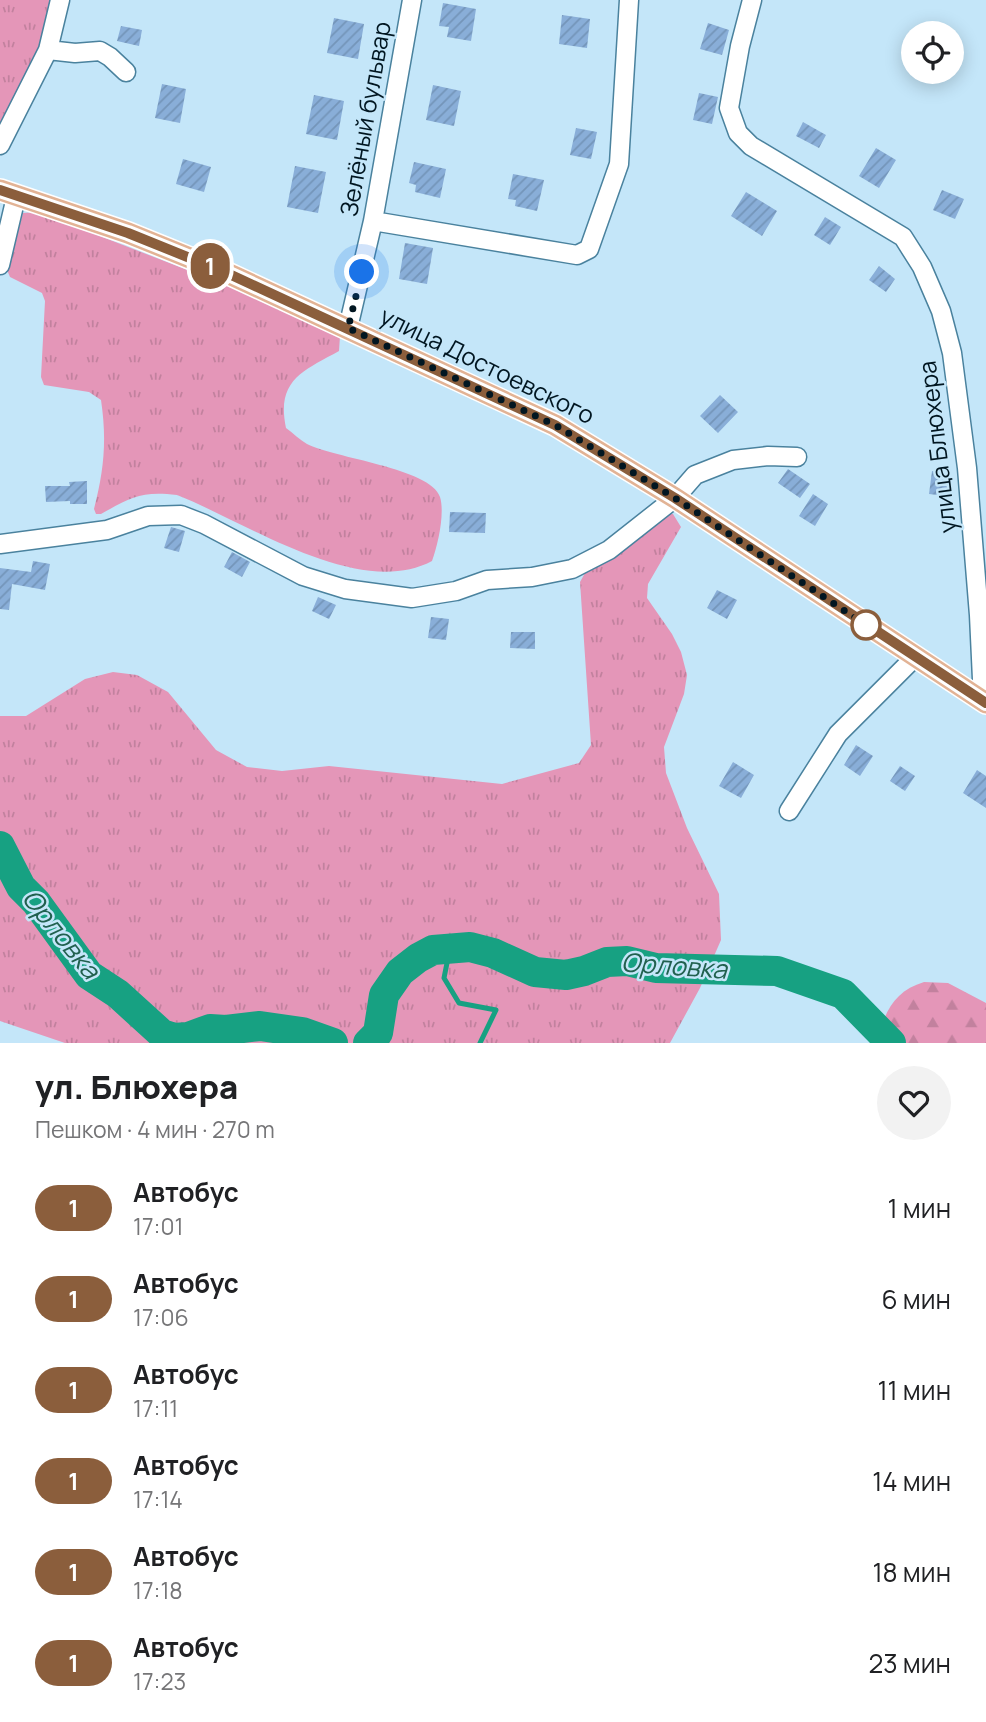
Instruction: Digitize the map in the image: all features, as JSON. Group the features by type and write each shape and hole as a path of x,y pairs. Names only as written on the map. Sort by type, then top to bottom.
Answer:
{"main road":[{"name":"улица Достоевского","path":"8,194 140,238 227,273 555,425 675,498 984,702"}],"lane":[{"path":"0,145 48,50 60,0"},
{"name":"Зелёный бульвар","path":"348,328 373,222 412,0"},
{"path":"373,222 577,255 589,249 619,164 629,0"},
{"name":"улица Блюхера","path":"752,0 740,46 729,108 738,133 751,146 904,237 922,267 941,311 953,353 967,468 984,702"},
{"path":"48,50 75,53 100,51 126,72"},
{"path":"0,265 8,194"},
{"path":"0,544 107,530 148,516 181,515 204,524 303,576 345,589 412,598 456,591 487,580 532,577 572,569 609,550 675,498 695,475 733,460 768,456 797,457"},
{"path":"789,811 838,734 915,657"}],"green space":[{"path":"0,0 53,0 41,44 0,125"},
{"path":"38,212 239,290 340,336 339,351 304,371 289,388 284,412 286,428 307,444 401,471 433,487 440,497 442,512 432,561 403,570 371,571 337,564 303,553 177,495 145,495 96,514 94,509 104,455 101,400 89,392 44,385 41,377 45,301 42,293 10,277 7,270 23,213"},
{"path":"668,513 673,514 681,527 648,584 647,598 672,634 681,652 687,675 684,694 664,747 666,773 687,828 719,894 721,940 700,988 670,1043 65,1043 0,1021 0,716 26,716 85,679 113,672 137,675 168,692 216,750 247,767 282,771 329,766 502,784 579,763 591,745 580,582 585,573"},
{"path":"924,982 948,983 986,1003 986,1043 878,1043 883,1022 898,997"}],"building":[{"path":"443,3 476,9 471,41 447,37 449,27 439,26"},
{"path":"562,15 590,19 587,48 559,44"},
{"path":"334,18 364,24 358,59 327,53"},
{"path":"708,23 729,30 722,55 700,49"},
{"path":"121,26 142,30 139,46 117,41"},
{"path":"162,84 186,89 180,123 155,118"},
{"path":"433,85 461,91 454,126 426,120"},
{"path":"699,93 718,97 712,124 693,120"},
{"path":"314,95 344,101 337,140 306,134"},
{"path":"803,122 826,135 819,148 796,136"},
{"path":"576,128 597,132 591,159 570,155"},
{"path":"876,148 896,160 879,188 859,176"},
{"path":"183,159 211,167 204,192 176,184"},
{"path":"414,162 446,169 440,198 415,192 416,185 409,183"},
{"path":"295,166 326,172 318,213 287,207"},
{"path":"513,174 544,180 537,211 515,206 516,200 508,199"},
{"path":"942,190 964,199 955,219 933,210"},
{"path":"746,192 777,211 762,236 731,216"},
{"path":"825,217 841,227 830,245 814,235"},
{"path":"405,243 433,248 427,284 399,279"},
{"path":"879,266 895,279 886,292 869,280"},
{"path":"720,395 738,412 718,433 700,416"},
{"path":"788,469 810,484 800,498 778,483"},
{"path":"932,471 949,474 946,496 929,494"},
{"path":"87,481 87,504 70,504 70,501 46,502 45,486 70,486 69,482"},
{"path":"813,494 828,504 815,526 799,516"},
{"path":"450,512 486,513 485,533 449,532"},
{"path":"171,527 185,531 179,552 164,548"},
{"path":"232,552 250,562 242,577 224,567"},
{"path":"33,561 50,564 45,590 12,584 9,610 0,609 0,568 31,572"},
{"path":"717,590 737,600 727,619 707,608"},
{"path":"318,597 336,605 329,619 312,611"},
{"path":"431,617 449,619 446,640 428,638"},
{"path":"511,632 535,632 535,649 510,648"},
{"path":"856,745 873,756 860,776 844,765"},
{"path":"733,762 754,775 741,798 719,786"},
{"path":"900,766 915,776 905,791 890,781"},
{"path":"977,770 986,776 986,808 963,793"}],"waterway":[{"name":"Орловка","path":"0,846 21,887 36,902 89,975 118,994 162,1034 174,1038 188,1037 210,1029 260,1026 302,1032 333,1043"},
{"name":"Орловка","path":"368,1043 378,1033 384,995 400,972 433,950 470,947 493,953 535,972 566,975 607,962 627,961 656,968 777,971 843,994 891,1043"},
{"path":"450,948 444,978 459,1003 496,1010 480,1043"}],"bus line":[{"name":"1","path":"0,190 128,233 227,273 555,425 675,498 986,703"}],"route":[{"path":"362,272 348,328 555,425 675,498 866,625"}]}
